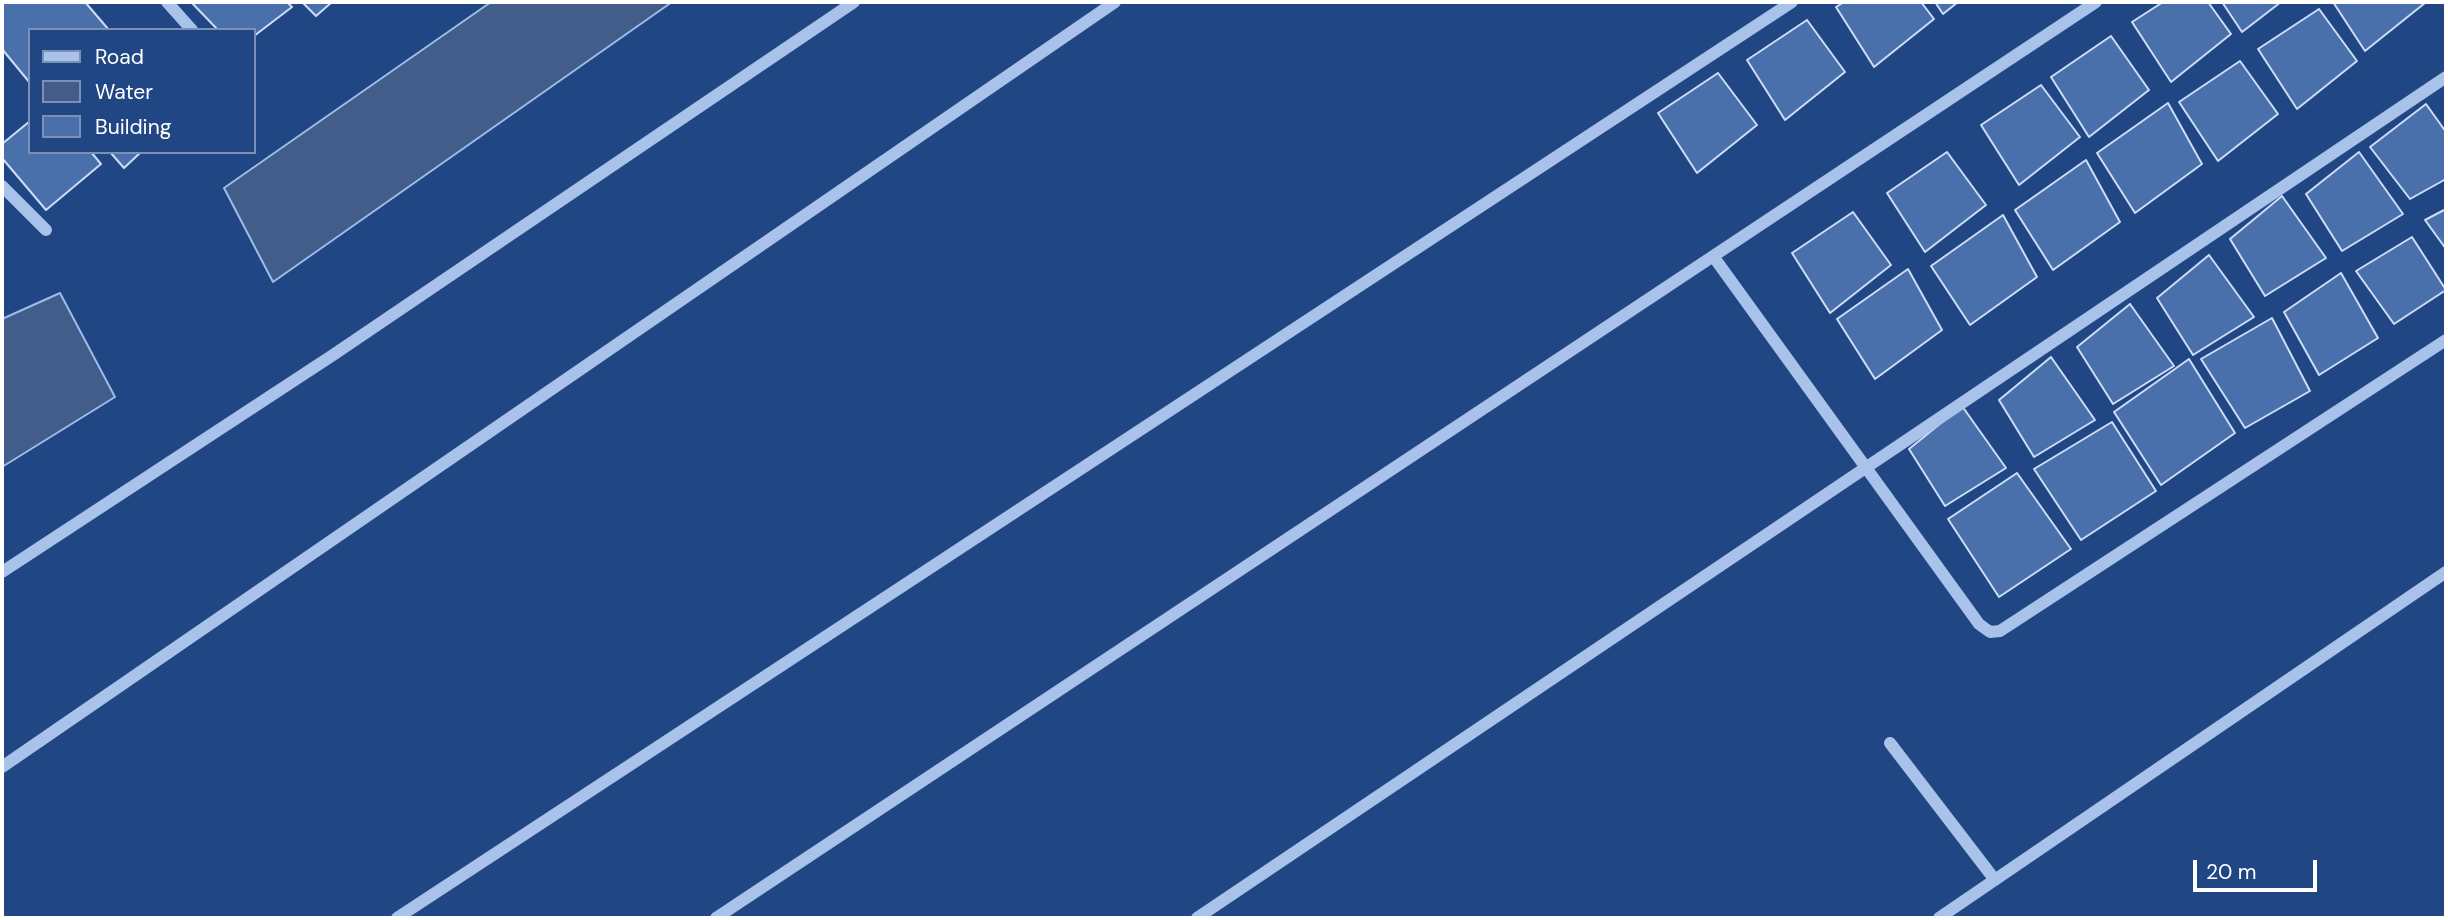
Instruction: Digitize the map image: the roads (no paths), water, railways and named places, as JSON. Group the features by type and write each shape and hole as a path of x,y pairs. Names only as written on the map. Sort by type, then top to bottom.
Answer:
{"street":[{"path":"167,2 190,28"},
{"path":"2,572 333,355 854,2"},
{"path":"2,767 1115,2"},
{"path":"397,918 1792,2"},
{"path":"716,918 2096,2"},
{"path":"1197,918 2446,77"},
{"path":"2,186 46,230"},
{"path":"1713,256 1979,624 1990,632 2000,631 2446,340"},
{"path":"1939,918 2446,572"},
{"path":"1890,743 1996,880"}],"water":[{"path":"491,2 672,2 273,282 224,188"},
{"path":"60,293 115,397 2,467 2,319"}]}
